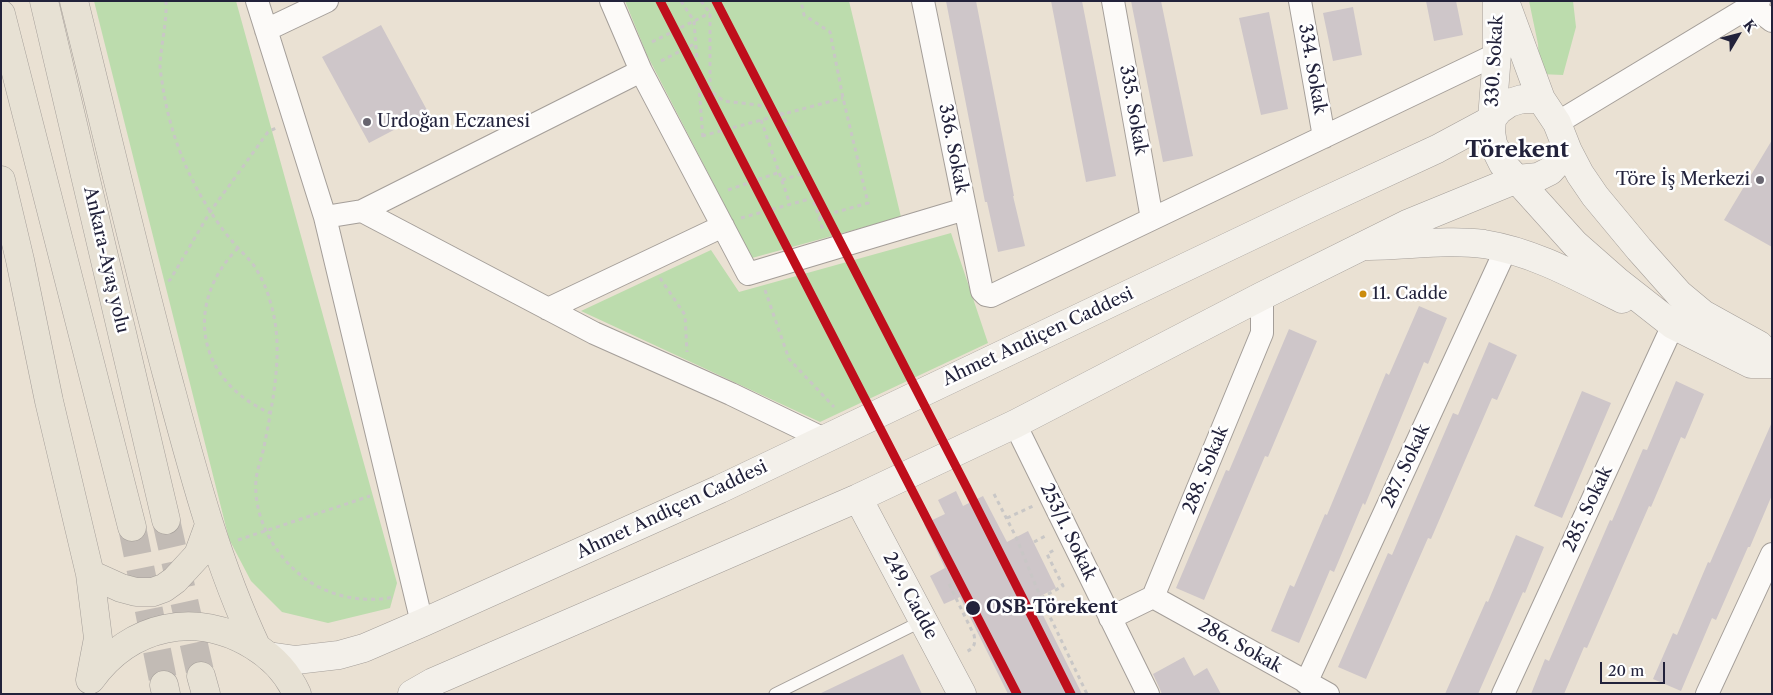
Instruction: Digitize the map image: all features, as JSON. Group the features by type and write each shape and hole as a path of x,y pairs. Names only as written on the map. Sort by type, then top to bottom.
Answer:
{"highway":[{"name":"Ankara-Ayaş yolu","path":"44,1 166,520"},
{"path":"74,1 144,288 197,488 246,625 263,652"},
{"path":"1,14 132,527"},
{"path":"1,180 20,260 49,401 90,574 98,638 84,688"},
{"path":"90,574 121,588 136,592 153,592 164,588 175,580 213,536"},
{"path":"84,688 101,666 119,649 142,636 166,628 191,626 216,629 240,637 263,652 281,669 297,694"}],"main road":[{"name":"330. Sokak","path":"1491,120 1497,54 1497,1"},
{"name":"330. Sokak","path":"1505,1 1541,99"},
{"path":"1672,325 1617,282 1575,244 1517,179 1498,155 1493,144 1491,120 1499,110 1509,103 1522,99 1541,99 1557,123 1580,174 1595,196 1638,249 1673,287 1703,314 1759,345 1772,362"},
{"name":"Ahmet Andiçen Caddesi","path":"263,652 296,660 339,655 364,648 422,623 720,489 1437,149 1491,120"},
{"path":"427,690 858,498 1015,424 1262,296 1407,224 1517,179 1538,177 1550,171 1568,151"},
{"path":"1365,246 1401,246 1456,242 1484,244 1506,249 1556,266 1751,364 1772,362"},
{"name":"249. Cadde","path":"858,498 962,694"}],"street":[{"path":"257,1 325,217 422,623"},
{"path":"266,30 327,1"},
{"path":"611,1 637,61 730,222 748,274 965,209"},
{"name":"336. Sokak","path":"923,1 982,291 986,295 991,296 1152,219"},
{"name":"335. Sokak","path":"1113,1 1152,219"},
{"name":"334. Sokak","path":"1300,1 1324,137"},
{"path":"1557,123 1755,3 1772,21"},
{"path":"1152,219 1497,54"},
{"path":"325,217 362,211 637,61"},
{"path":"362,211 594,332 731,394 824,439"},
{"path":"548,309 730,222"},
{"name":"287. Sokak","path":"1306,683 1506,249"},
{"name":"288. Sokak","path":"1153,597 1262,333 1262,296"},
{"name":"285. Sokak","path":"1503,694 1672,325"},
{"name":"253/1. Sokak","path":"1015,424 1148,694"},
{"path":"1707,694 1765,585 1772,554"},
{"path":"1110,618 1153,597"},
{"name":"286. Sokak","path":"1153,597 1328,694"}],"lane":[{"path":"775,694 922,621"}],"path":[{"path":"166,1 160,66 164,98 172,129 196,189 210,212 254,266 264,283 275,320 278,340 277,360 270,413 256,480 257,499 266,530 286,562 314,584 332,593 370,600 415,594"},
{"path":"681,1 694,21 702,136 706,145"},
{"path":"701,1 710,13 710,91 724,101 758,106 783,114"},
{"path":"783,114 820,217 868,204 842,98 830,32 804,15 802,1"},
{"path":"637,61 694,21 710,13"},
{"path":"637,61 696,43"},
{"path":"702,136 842,98"},
{"path":"144,288 170,280 210,212 268,132 294,119"},
{"path":"761,120 790,204"},
{"path":"728,198 725,191 780,172"},
{"path":"782,180 804,174"},
{"path":"730,222 813,198"},
{"path":"238,248 222,266 210,288 206,303 205,336 213,360 227,383 239,396 254,406 270,413"},
{"path":"649,261 685,315 688,374"},
{"path":"758,270 789,359 852,426"},
{"path":"213,536 266,530 390,490"},
{"path":"994,494 1007,518 1041,598 1087,694"},
{"path":"1007,518 1030,507"},
{"path":"1034,542 1046,536 1054,550 1047,554 1063,586 1041,598"},
{"path":"949,584 975,639 972,649 963,653"}],"green space":[{"path":"94,1 236,1 397,583 390,608 328,623 282,612 251,581 229,539"},
{"path":"625,1 849,1 901,217 752,258 647,55"},
{"path":"1529,1 1573,1 1576,27 1563,75 1540,74 1538,44"},
{"path":"951,233 988,343 820,422 581,311 711,250 739,292"}],"building":[{"path":"946,1 976,1 1013,196 1025,246 998,252 987,202 985,202"},
{"path":"1051,1 1082,1 1116,176 1086,182"},
{"path":"1131,1 1161,1 1193,156 1163,162"},
{"path":"1426,1 1456,1 1463,35 1434,41"},
{"path":"1353,7 1362,55 1333,61 1323,13"},
{"path":"1269,12 1288,109 1261,115 1239,18"},
{"path":"381,25 428,112 369,143 322,57"},
{"name":"Töre İş Merkezi","path":"1772,140 1772,247 1724,220"},
{"path":"1419,306 1447,318 1428,364 1424,362 1365,505 1363,503 1334,572 1330,570 1299,643 1271,631 1290,585 1294,587 1325,514 1327,515 1386,373 1389,375"},
{"path":"1289,329 1317,341 1268,457 1265,456 1204,600 1176,588 1226,470 1229,471"},
{"path":"1489,342 1517,355 1497,400 1492,398 1431,539 1428,538 1366,679 1338,667 1388,553 1392,555 1453,413 1458,415"},
{"path":"1676,381 1704,394 1685,439 1681,437 1587,648 1584,647 1564,694 1531,694 1545,659 1549,661 1643,449 1647,450"},
{"path":"1582,391 1611,403 1562,518 1534,506"},
{"path":"1772,422 1772,495 1716,620 1712,618 1681,691 1653,679 1673,633 1677,635"},
{"path":"956,491 963,506 983,496 1007,542 1028,531 1056,588 1035,599 1082,694 1008,694 960,597 944,604 930,576 945,568 924,524 945,514 938,500"},
{"path":"1516,535 1544,547 1525,593 1523,592 1478,694 1445,694 1486,601 1488,602"},
{"path":"903,654 922,694 819,694"},
{"path":"1184,657 1194,676 1207,668 1221,694 1162,694 1153,674"}],"tunnel":[{"path":"166,520 201,676"},
{"path":"132,527 164,685"}],"transit line":[{"path":"660,1 1017,694"},
{"path":"716,1 1071,694"}],"place":[{"name":"Urdoğan Eczanesi","path":"367,122"},
{"name":"Töre İş Merkezi","path":"1760,180"},
{"name":"11. Cadde","path":"1363,294"},
{"name":"OSB-Törekent","path":"973,608"}],"district":[{"name":"Törekent","path":"1517,151"}]}
